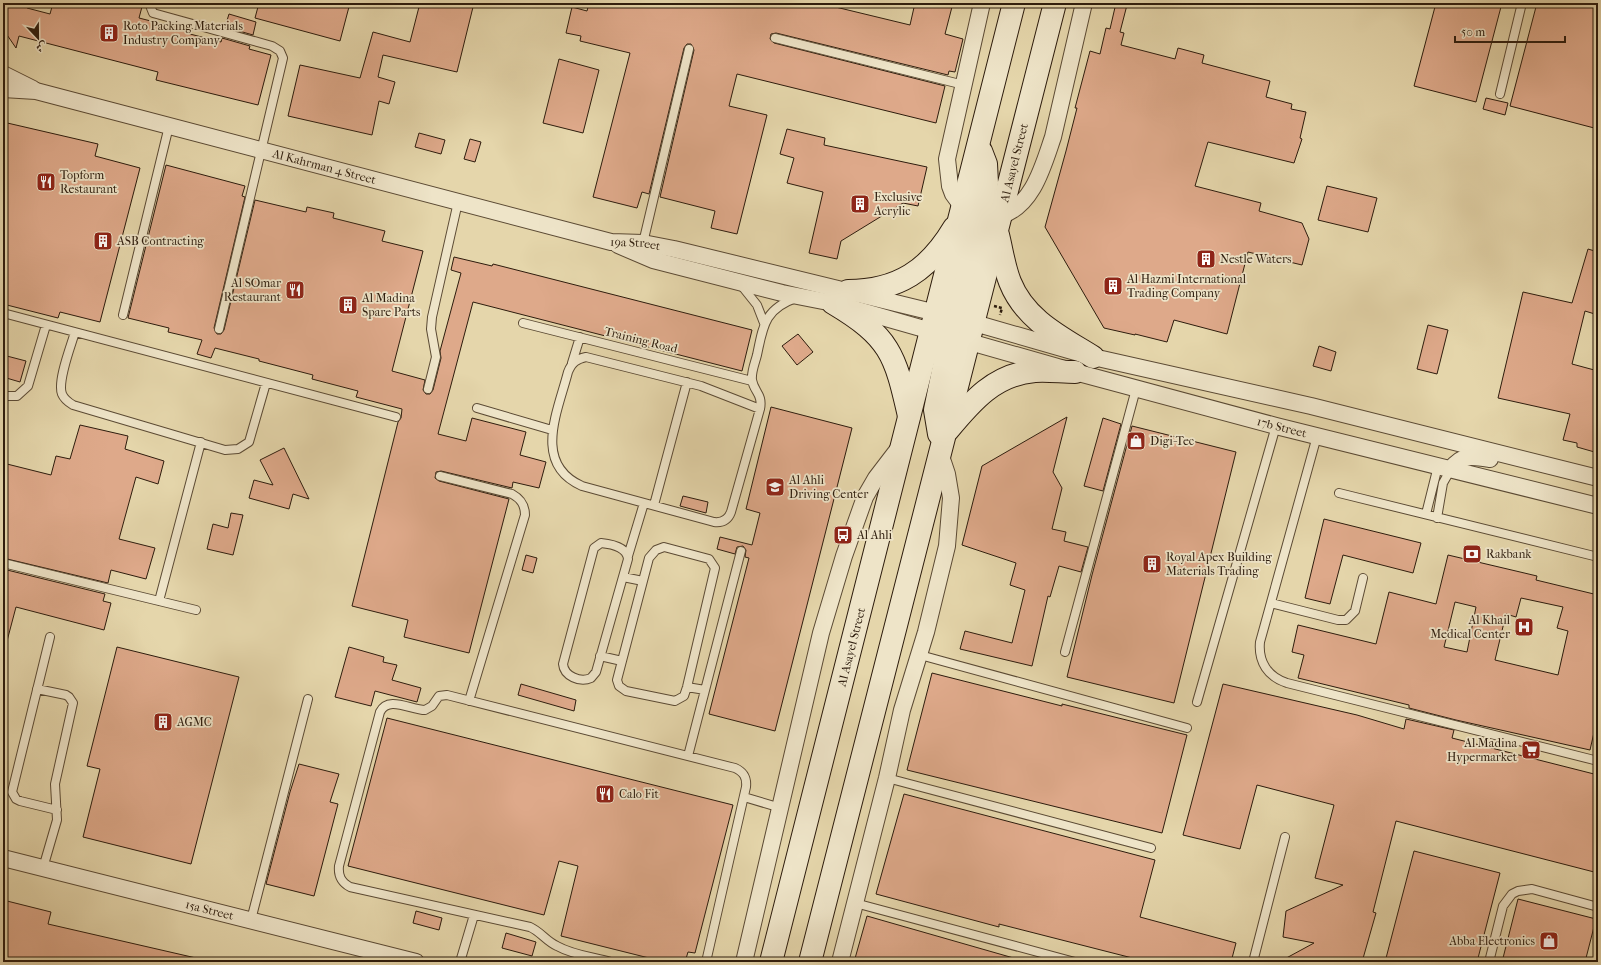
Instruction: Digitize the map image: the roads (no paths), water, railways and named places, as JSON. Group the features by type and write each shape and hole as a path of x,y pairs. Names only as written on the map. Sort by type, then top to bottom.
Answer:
{"main road":[{"name":"Al Asayel Street","path":"810,962 942,443 963,211 1014,3"},
{"name":"Al Asayel Street","path":"771,962 903,443 910,420 999,224 1055,3"},
{"path":"953,327 987,183 986,164 979,147"},
{"path":"841,297 886,287 909,277 931,259 940,249 963,211"},
{"path":"999,224 1010,283 1027,310 1044,326 1093,357"},
{"path":"841,297 887,348 901,379 910,420"},
{"path":"942,443 968,406 980,394 994,384 1022,373 1036,371 1075,372"}],"street":[{"path":"963,211 953,194 946,168 982,3"},
{"path":"999,224 1024,202 1053,137 1084,3"},
{"name":"Al Kahrman 4 Street","path":"3,74 36,91"},
{"name":"Al Kahrman 4 Street","path":"3,89 36,91 612,242"},
{"name":"19a Street","path":"612,242 643,243 674,249 841,297 953,327"},
{"name":"19a Street","path":"612,242 653,260 738,282 801,297 841,297"},
{"path":"953,327 1311,406 1598,478"},
{"name":"17b Street","path":"953,327 1075,372 1136,389 1276,426 1598,506"},
{"path":"744,962 821,633 850,536 865,497 876,478 903,443"},
{"path":"840,962 906,698 920,655 942,569 950,523 951,498 942,443"},
{"path":"1444,468 1457,461 1472,457 1559,468"},
{"name":"15a Street","path":"3,858 416,962"}],"lane":[{"path":"149,3 151,12 156,14 272,46 280,51 283,62 219,329"},
{"path":"1500,94 1522,3"},
{"path":"775,38 964,85"},
{"path":"643,243 689,49"},
{"path":"123,315 169,126"},
{"path":"428,389 436,357 431,329 432,318 458,202"},
{"path":"580,337 552,430 552,443 555,461 559,468 572,481 582,486 714,522 723,522 727,520 732,512 760,409 760,395 752,381 764,323 757,305 738,282"},
{"path":"764,323 784,304 801,297"},
{"path":"3,313 396,417"},
{"name":"Training Road","path":"523,323 752,381"},
{"path":"3,396 17,396 28,386 46,324"},
{"path":"75,332 61,383 62,394 68,402 73,405 200,442 232,450 238,449 249,442 266,383"},
{"path":"572,364 578,359 586,357 687,382 727,394 760,409"},
{"path":"654,505 687,382"},
{"path":"1065,652 1136,389"},
{"path":"477,408 552,430"},
{"path":"1198,702 1276,426"},
{"path":"1317,436 1259,650 1260,657 1267,671 1280,680 1598,761"},
{"path":"159,601 200,442"},
{"path":"1426,514 1444,468"},
{"path":"1437,518 1444,468"},
{"path":"440,476 512,494 520,500 524,510 524,515 470,701"},
{"path":"1340,493 1598,557"},
{"path":"628,556 622,549 604,543 598,544 594,548 564,668 569,676 588,680 594,676 644,503"},
{"path":"660,548 669,548 709,559 714,565 715,571 682,698 675,701 622,689 617,680 622,661 649,558 652,554 660,548"},
{"path":"688,756 741,551"},
{"path":"3,563 196,610"},
{"path":"623,577 643,581"},
{"path":"1271,603 1338,620 1346,620 1355,611 1363,578"},
{"path":"50,637 12,792 16,799 20,801 57,810"},
{"path":"920,655 1187,728"},
{"path":"600,656 622,661"},
{"path":"686,687 705,690"},
{"path":"37,689 66,695 73,703 55,784 57,810 55,825 43,868"},
{"path":"611,962 564,950 546,940 540,931 530,927 350,887 342,881 339,871 381,709 391,704 425,710 432,706 439,696 443,695 739,770 746,779 744,797 706,962"},
{"path":"250,920 308,699"},
{"path":"887,778 1151,848"},
{"path":"744,797 781,808"},
{"path":"1253,962 1285,837"},
{"path":"1489,962 1503,906 1512,894 1518,891 1532,888 1598,908"},
{"path":"855,903 1075,962"},
{"path":"460,962 474,915"}],"place":[{"name":"Roto Packing Materials Industry Company","path":"109,33"},
{"name":"Topform Restaurant","path":"46,182"},
{"name":"Exclusive Acrylic","path":"860,204"},
{"name":"ASB Contracting","path":"103,241"},
{"name":"Nestle Waters","path":"1206,259"},
{"name":"Al Hazmi International Trading Company","path":"1113,286"},
{"name":"Al SOmar Restaurant","path":"295,290"},
{"name":"Al Madina Spare Parts","path":"348,305"},
{"name":"Digi-Tec","path":"1136,441"},
{"name":"Al Ahli Driving Center","path":"775,487"},
{"name":"Al Ahli","path":"843,535"},
{"name":"Rakbank","path":"1472,554"},
{"name":"Royal Apex Building Materials Trading","path":"1152,564"},
{"name":"Al Khail Medical Center","path":"1524,627"},
{"name":"AGMC","path":"163,722"},
{"name":"Al Madina Hypermarket","path":"1531,750"},
{"name":"Calo Fit","path":"605,794"},
{"name":"Abba Electronics","path":"1549,941"}]}
